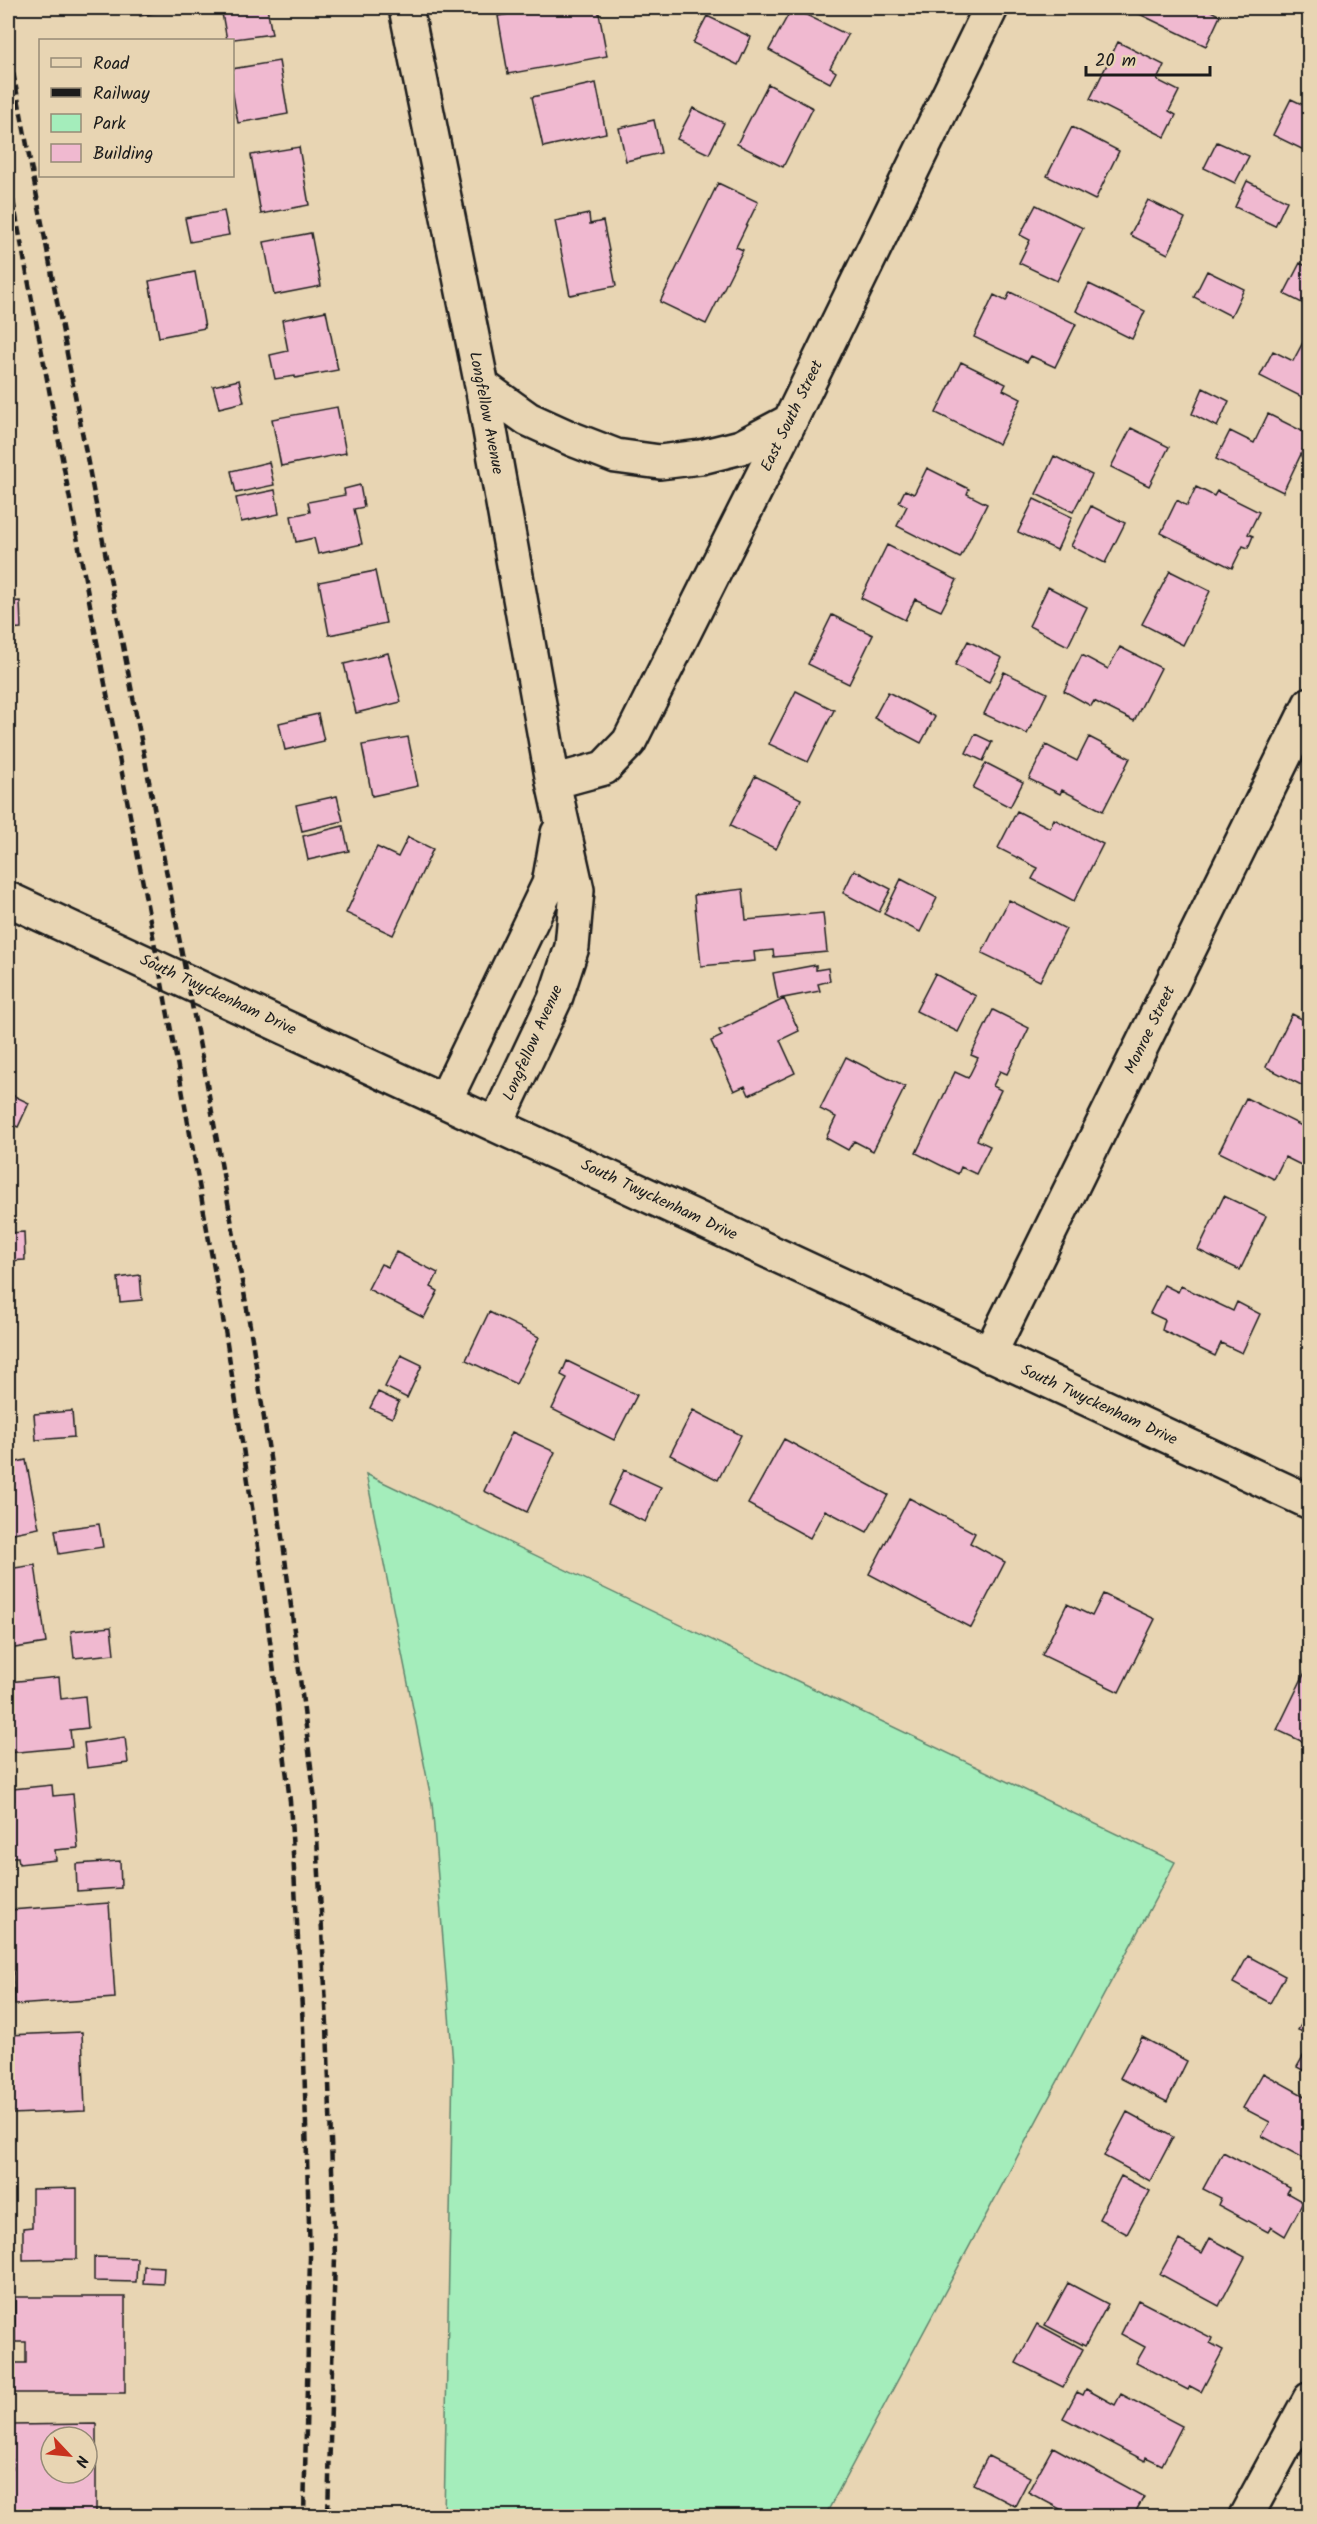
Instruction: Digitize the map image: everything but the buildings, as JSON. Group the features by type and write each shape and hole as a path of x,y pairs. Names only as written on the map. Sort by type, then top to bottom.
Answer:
{"street":[{"name":"Longfellow Avenue","path":"406,8 482,386 560,820 577,890 572,947 555,999 496,1124"},
{"name":"East South Street","path":"553,783 604,768 629,742 790,421 991,8"},
{"path":"482,386 528,419 572,439 616,456 660,462 702,458 741,447 790,421"},
{"name":"Monroe Street","path":"989,1355 1310,704"},
{"name":"Longfellow Avenue","path":"445,1100 549,884 560,820"},
{"name":"South Twyckenham Drive","path":"8,899 1310,1502"},
{"path":"1246,2517 1310,2399"}],"green space":[{"path":"366,1474 1175,1862 825,2516 444,2516 453,2064 432,1803"}],"railway":[{"path":"8,46 205,1073 250,1326 284,1550 315,1799 327,2025 335,2256 328,2516"},
{"path":"8,174 180,1078 225,1330 259,1553 290,1801 303,2026 310,2257 304,2516"}]}
